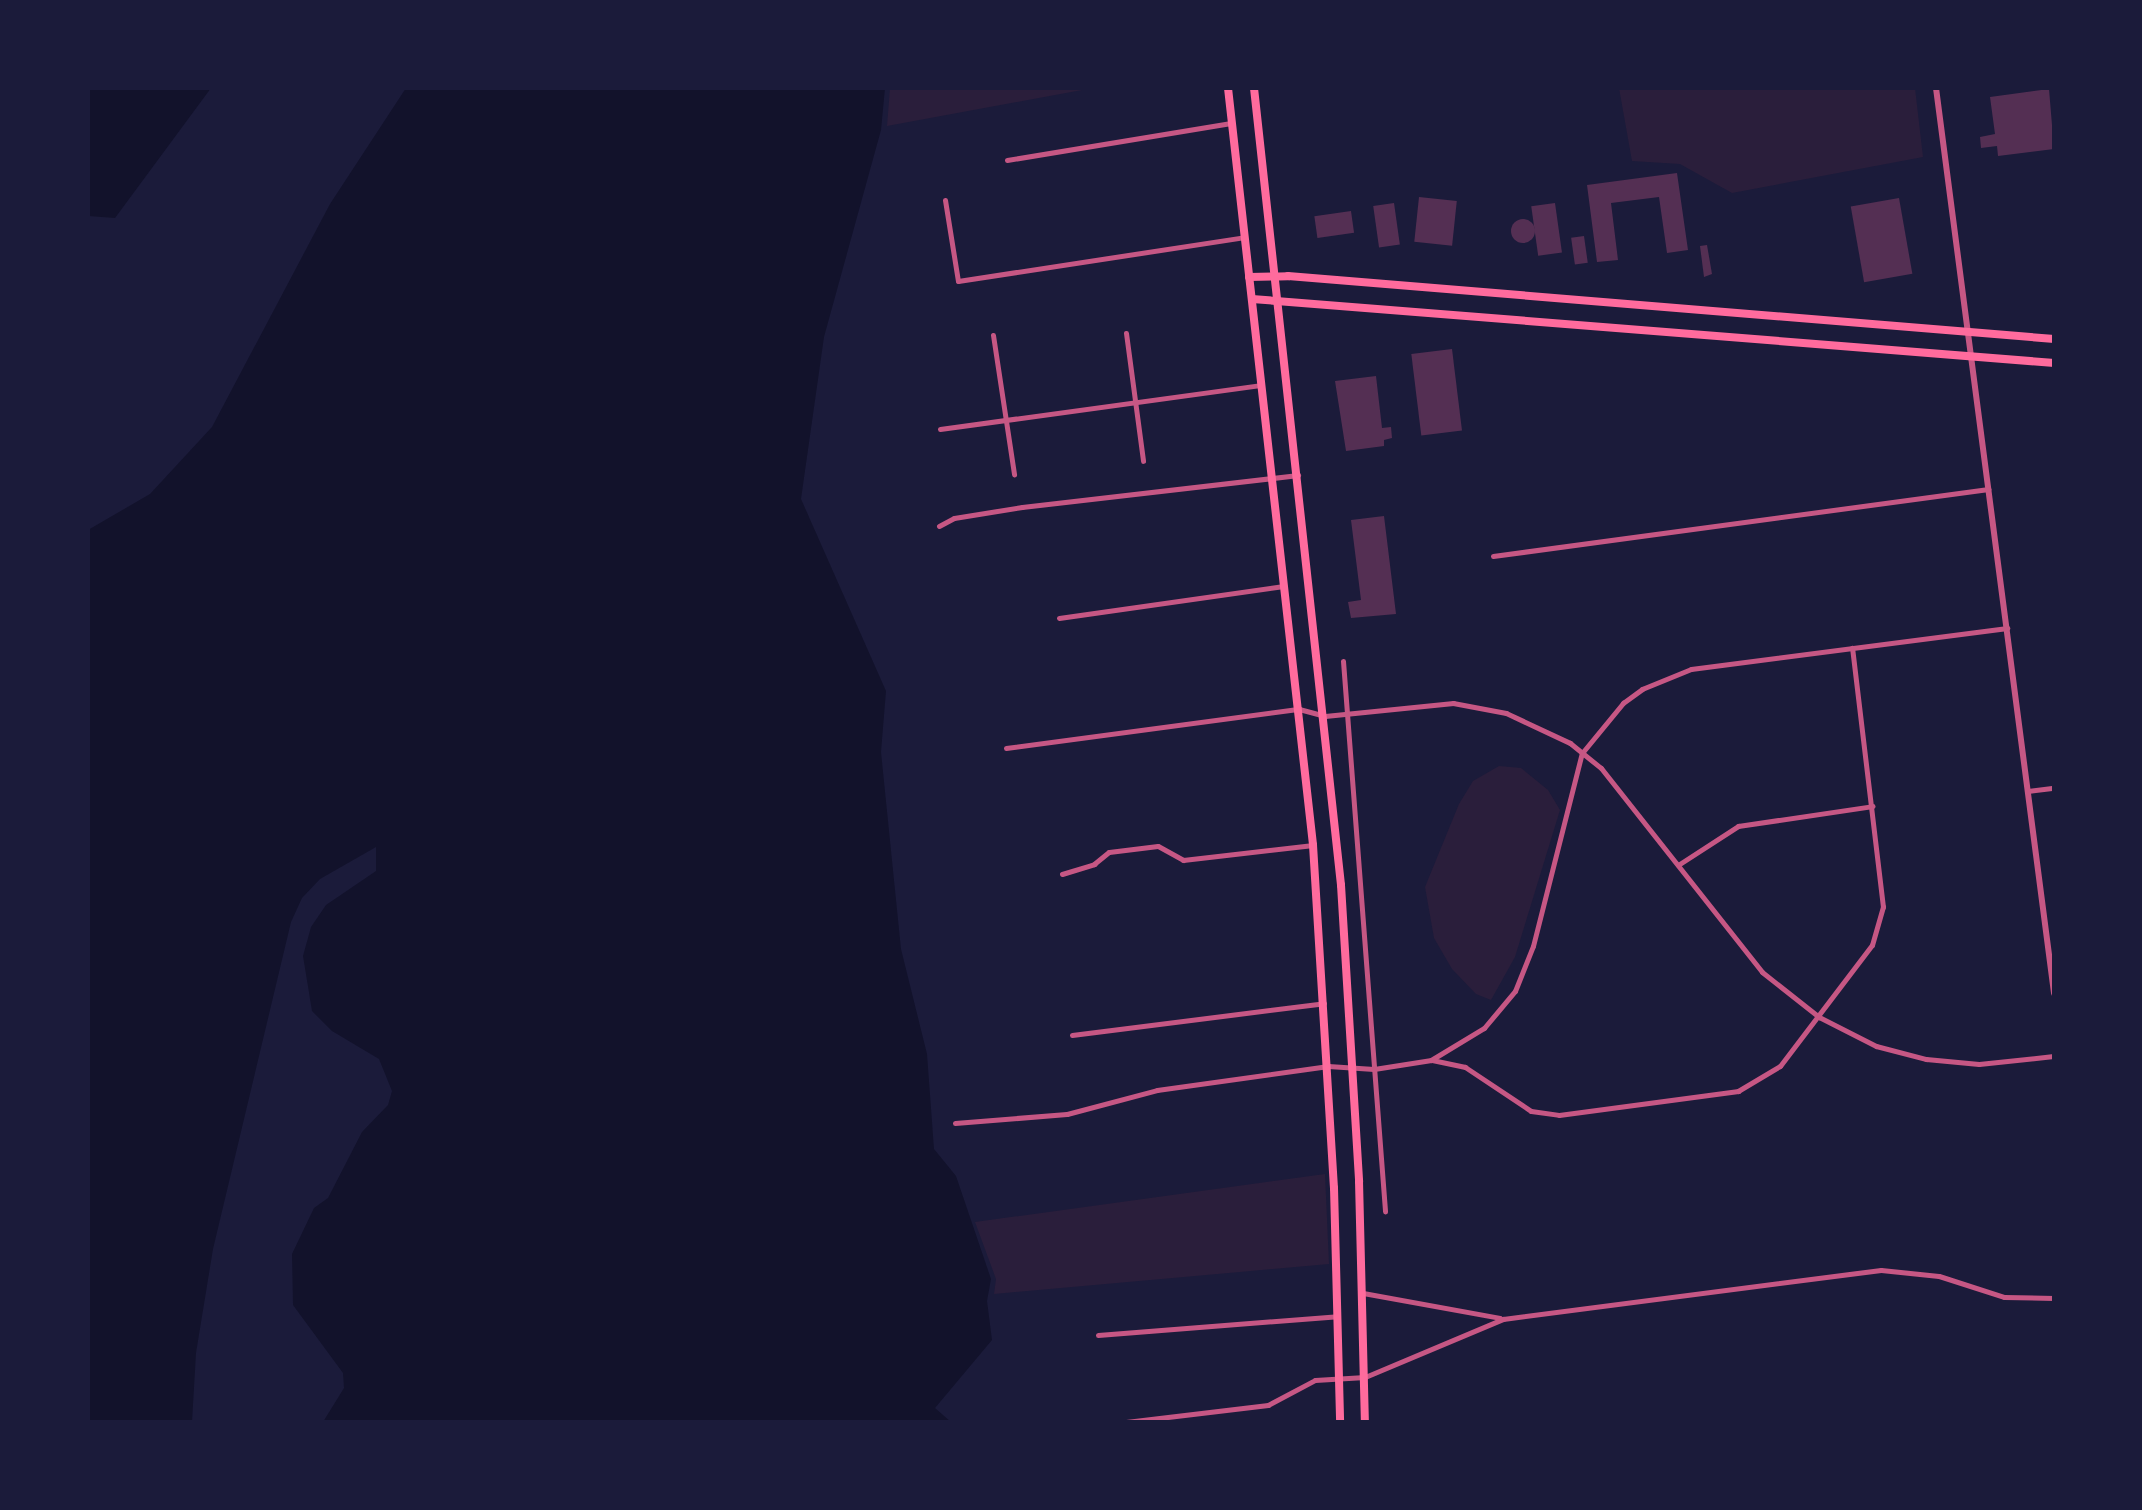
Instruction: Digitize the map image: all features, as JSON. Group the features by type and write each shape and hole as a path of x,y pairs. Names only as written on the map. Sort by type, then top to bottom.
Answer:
{"main road":[{"path":"1228,88 1313,845 1328,1066 1340,1422"},
{"path":"1254,88 1325,716 1354,1068 1365,1422"},
{"path":"1249,277 1276,275 2054,339"},
{"path":"1252,299 2054,363"}],"street":[{"path":"1936,88 2054,993"},
{"path":"1007,160 1232,123"},
{"path":"945,200 958,281 1246,237"},
{"path":"1126,333 1143,461"},
{"path":"993,335 1014,474"},
{"path":"940,429 1263,385"},
{"path":"939,526 954,518 1022,507 1299,475"},
{"path":"1493,556 1988,489"},
{"path":"1059,618 1285,586"},
{"path":"1431,1060 1484,1028 1515,991 1533,946 1582,753 1623,703 1669,676 2007,628"},
{"path":"955,1123 1067,1114 1157,1090 1328,1066 1374,1069 1431,1060 1465,1067 1531,1111 1577,1114 1738,1091 1758,1084 1819,1017 1872,945 1878,927 1883,883 1852,648"},
{"path":"1343,661 1385,1211"},
{"path":"1006,748 1299,709 1325,716 1441,703 1478,706 1526,720 1582,753 1610,778 1762,972 1819,1017 1876,1046 1926,1059 1979,1064 2054,1056"},
{"path":"2028,791 2054,788"},
{"path":"1678,865 1738,826 1873,806"},
{"path":"1062,874 1094,864 1109,852 1145,847 1164,846 1183,860 1313,845"},
{"path":"1072,1035 1324,1003"},
{"path":"1126,1422 1268,1405 1315,1380 1365,1377 1503,1319 1881,1270 1939,1276 2004,1297 2054,1298"},
{"path":"1363,1293 1503,1319"},
{"path":"1098,1335 1338,1316"}],"shaded area":[{"path":"88,88 211,88 115,218 88,216"},
{"path":"406,88 885,88 881,130 824,337 801,499 886,691 881,752 901,949 927,1054 934,1149 956,1176 991,1279 987,1301 992,1340 935,1408 951,1422 323,1422 344,1388 343,1373 293,1305 292,1254 314,1208 328,1198 362,1132 388,1105 392,1091 379,1059 332,1031 312,1011 303,956 311,927 326,905 376,871 376,847 320,879 302,898 291,922 213,1249 196,1353 192,1422 88,1422 88,530 150,494 212,427 330,204"},
{"path":"890,88 1093,88 887,126"},
{"path":"1619,88 1915,88 1923,157 1732,193 1680,164 1632,161"},
{"path":"1499,766 1521,768 1548,790 1560,810 1515,957 1491,1000 1476,994 1452,969 1434,938 1425,887 1459,804 1473,781"},
{"path":"1325,1174 1329,1264 994,1294 996,1279 975,1222"}],"building":[{"path":"2049,89 2054,149 1998,156 1997,146 1981,148 1980,137 1995,134 1990,97"},
{"path":"1677,173 1688,250 1667,253 1659,197 1611,203 1618,260 1597,262 1587,185"},
{"path":"1419,197 1457,201 1452,246 1414,242"},
{"path":"1899,198 1912,274 1864,282 1851,207"},
{"path":"1394,203 1400,245 1379,248 1373,206"},
{"path":"1555,203 1562,253 1538,256 1531,206"},
{"path":"1351,211 1354,233 1317,238 1314,216"},
{"path":"1523,219 1534,226 1535,231 1528,242 1523,243 1512,236 1511,231 1518,220"},
{"path":"1584,236 1588,263 1575,265 1571,238"},
{"path":"1707,245 1712,274 1704,277 1700,246"},
{"path":"1452,349 1462,430 1421,435 1411,354"},
{"path":"1376,376 1382,428 1391,427 1392,438 1384,440 1384,446 1346,451 1335,381"},
{"path":"1384,516 1396,614 1351,618 1348,602 1361,600 1351,520"}]}
